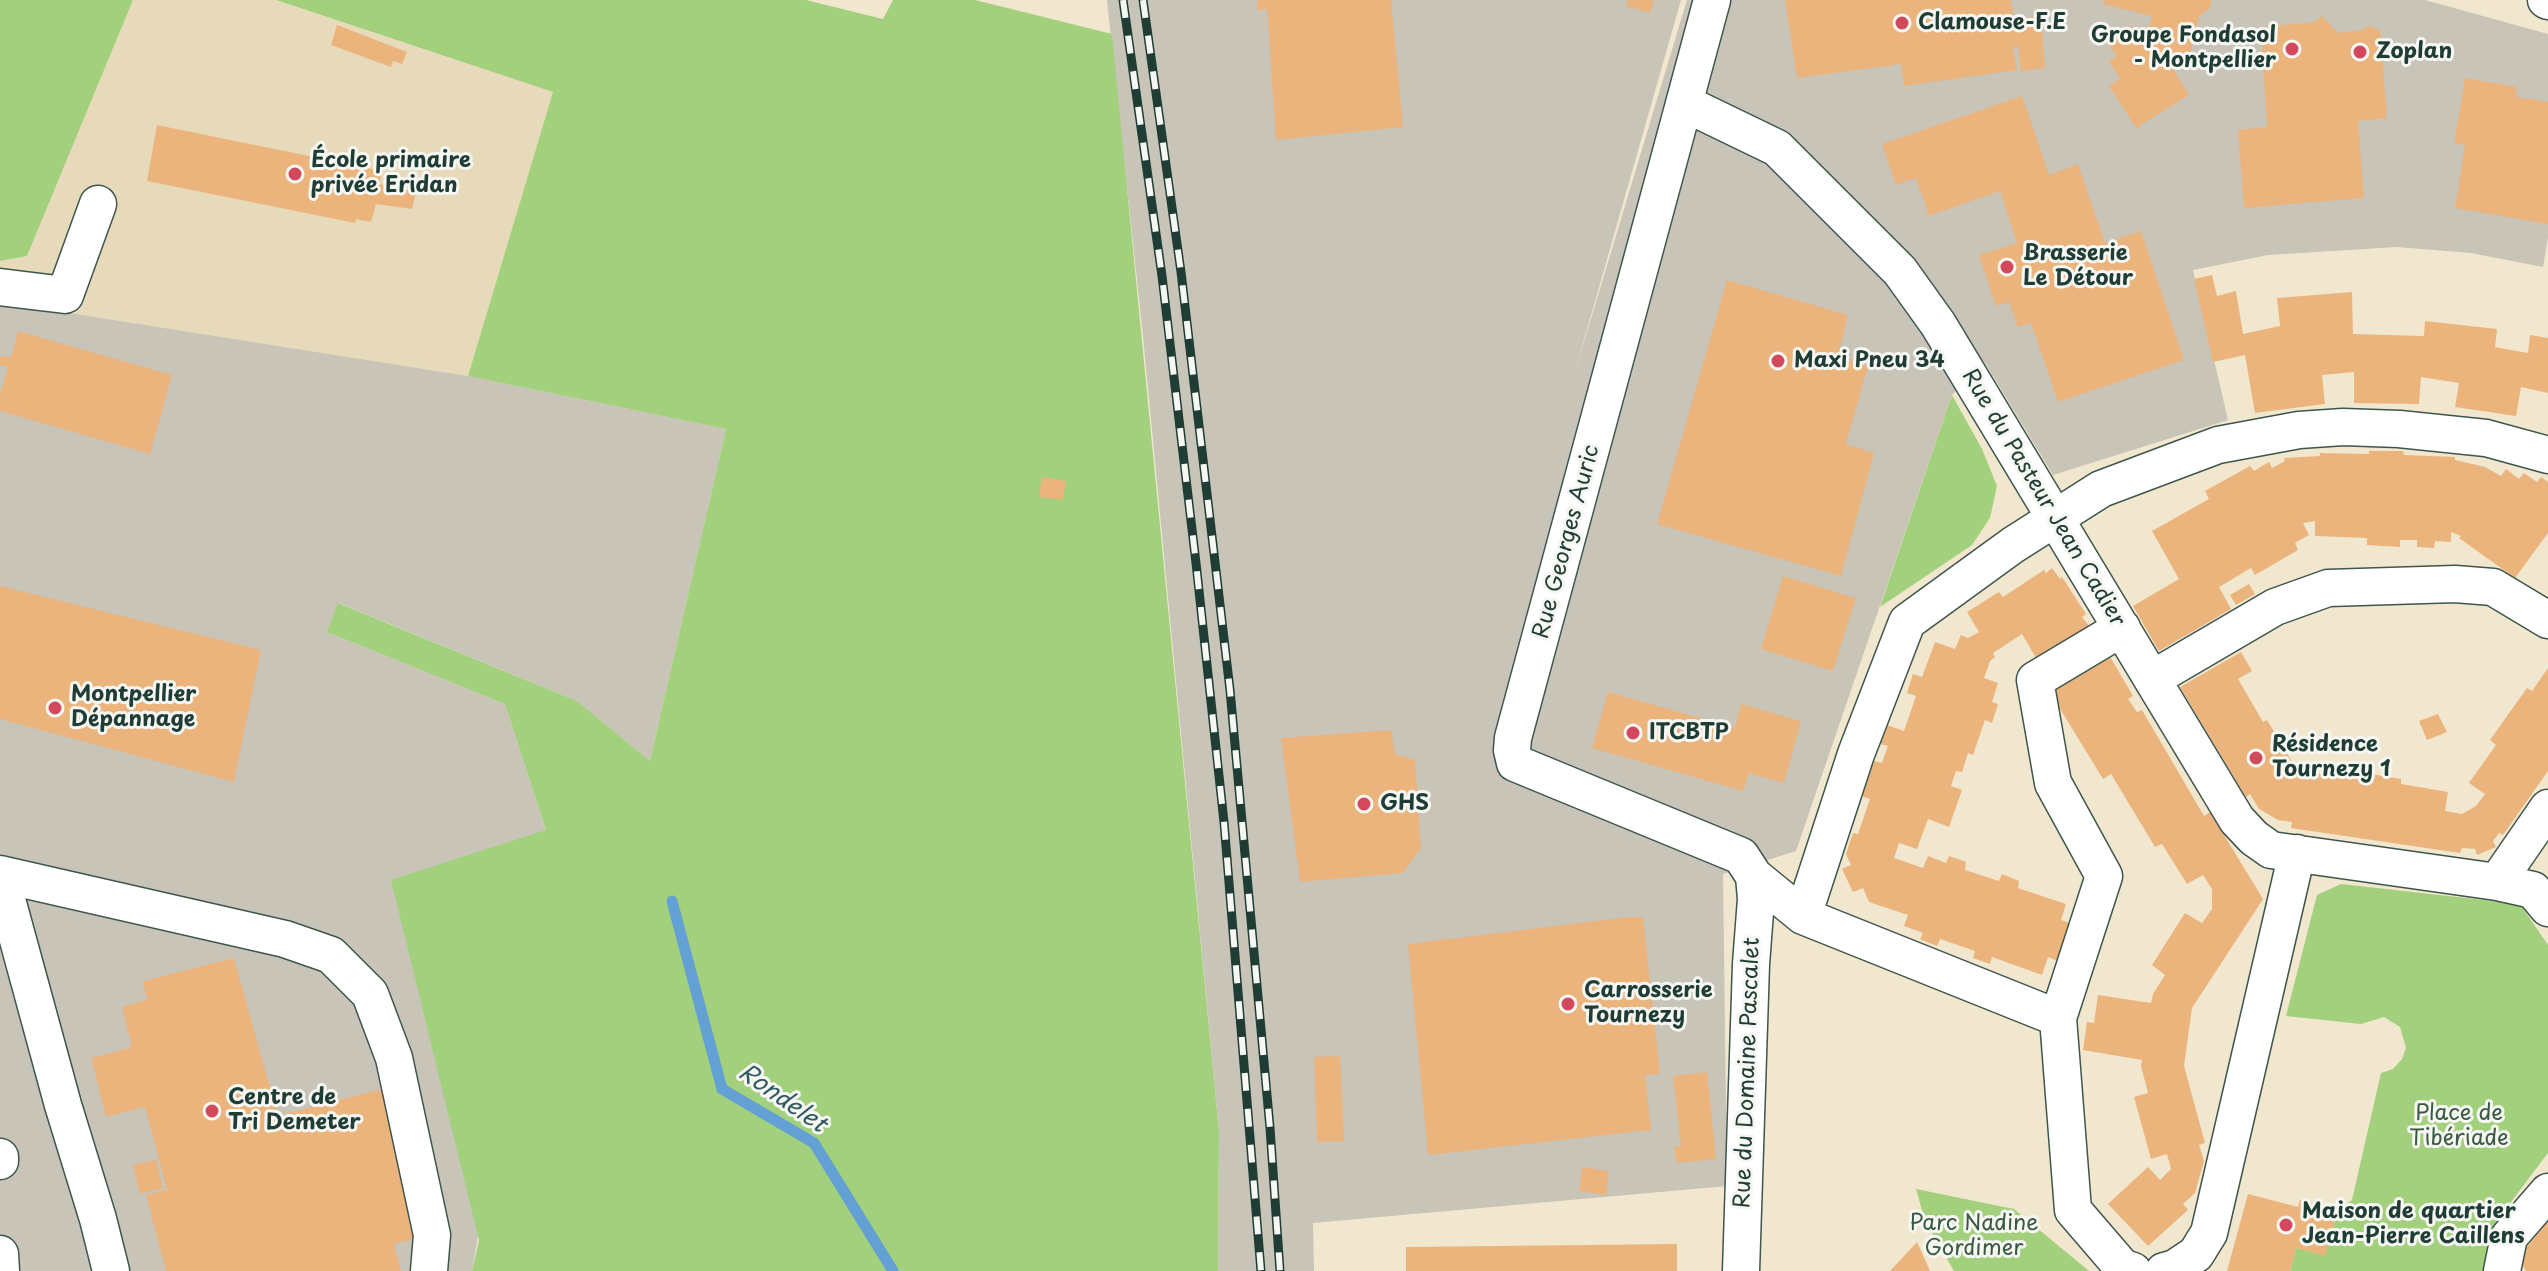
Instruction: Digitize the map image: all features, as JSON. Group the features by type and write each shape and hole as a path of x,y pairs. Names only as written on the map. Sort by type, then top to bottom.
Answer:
{"street":[{"name":"Rue Georges Auric","path":"1712,0 1512,750 1515,763 1741,856 1754,876 1803,916 2058,1018"},
{"name":"Rue du Pasteur Jean Cadier","path":"1686,104 1777,148 1900,271 1938,324 2237,820 2271,850 2297,853"},
{"path":"0,287 65,295 98,204"},
{"path":"1803,916 1856,754 1907,622 2013,545 2101,489 2218,445 2299,430 2343,427 2439,432 2486,438 2548,455"},
{"path":"2152,679 2275,607 2328,588 2455,584 2493,587 2548,620"},
{"path":"2122,628 2035,680 2053,783 2104,876 2058,1018 2073,1210 2122,1267 2133,1271"},
{"path":"2497,882 2548,808"},
{"path":"2164,1271 2175,1268 2196,1254 2209,1233 2297,853 2497,882 2533,890 2548,908"},
{"path":"111,1271 0,874 285,939 331,955 370,994 394,1058 432,1235 429,1271"},
{"name":"Rue du Domaine Pascalet","path":"1741,1271 1756,899 1754,876"},
{"path":"2502,1271 2509,1237 2548,1192"},
{"path":"0,1254 1,1271"}],"shaded area":[{"name":"École primaire privée Eridan","path":"133,0 275,0 553,92 468,376 0,302 0,261 27,256"},
{"path":"1107,0 1681,0 1574,375 1687,0 2425,0 2548,34 2548,238 2543,267 2471,253 2397,247 2268,255 2193,270 2228,420 2053,475 1985,363 1952,395 1796,851 1723,874 1727,1186 1313,1223 1314,1271 1218,1271 1219,1131 1143,336"},
{"path":"0,302 468,376 726,429 650,761 577,701 339,603 327,632 505,704 546,830 472,1271 0,1271"}],"green space":[{"path":"0,0 133,0 27,256 0,261"},
{"path":"276,0 806,0 883,19 893,0 975,0 1112,34 1219,1131 1218,1271 472,1271 479,1240 391,880 546,830 505,704 327,632 338,603 577,701 650,761 726,429 468,376 553,92"},
{"path":"1952,395 1982,449 1997,486 1990,518 1972,545 1880,607"},
{"name":"Place de Tibériade","path":"2341,884 2520,904 2548,945 2548,1153 2498,1219 2488,1271 2290,1271 2296,1248 2325,1255 2338,1210 2352,1200 2381,1073 2393,1069 2406,1048 2400,1027 2384,1017 2361,1024 2286,1016 2317,895"},
{"name":"Parc Nadine Gordimer","path":"1916,1189 2014,1209 2089,1271 1954,1271 1925,1221"}],"building":[{"path":"1257,0 1391,0 1403,127 1276,140 1267,9 1258,11"},
{"path":"1628,0 1654,0 1650,13 1626,6"},
{"name":"Clamouse-F.E","path":"1785,0 2011,0 2014,20 2041,16 2045,68 2021,71 2018,46 2013,47 2017,70 1904,86 1901,64 1797,78"},
{"path":"2104,0 2212,0 2209,9 2199,16 2190,55 2172,67 2189,95 2136,128 2109,86 2120,79 2109,61 2117,56 2105,40 2127,26 2148,31 2152,16 2103,4"},
{"path":"2322,16 2338,33 2363,30 2369,25 2380,29 2387,118 2358,121 2364,198 2244,208 2238,130 2267,127 2261,27 2315,22"},
{"path":"337,25 407,52 402,64 393,61 391,67 331,45"},
{"path":"2465,78 2517,87 2516,97 2548,102 2548,224 2455,208 2465,145 2454,143"},
{"path":"2022,96 2049,175 2078,164 2105,243 2141,231 2184,360 2058,402 2031,323 2018,327 2009,302 1996,306 1979,255 2017,243 2000,191 1929,216 1916,178 1896,185 1882,144"},
{"path":"157,125 382,171 379,184 416,192 412,209 376,204 371,222 356,219 355,223 147,181"},
{"path":"2212,275 2217,296 2236,291 2243,334 2280,326 2277,298 2352,292 2353,334 2424,336 2425,321 2497,329 2495,347 2528,353 2530,335 2548,338 2548,393 2521,387 2516,416 2455,407 2459,383 2421,377 2419,404 2354,403 2354,372 2322,375 2325,404 2255,413 2245,355 2213,362 2194,279"},
{"path":"1727,280 1848,315 1838,357 1868,366 1846,444 1874,453 1841,576 1657,524"},
{"path":"18,331 172,375 150,454 0,411 0,395 8,367 0,365 0,356 11,357"},
{"path":"2369,451 2455,457 2455,460 2485,467 2501,476 2506,469 2519,479 2524,473 2537,482 2541,477 2548,482 2548,533 2515,578 2459,538 2461,536 2451,532 2451,542 2435,541 2434,548 2417,547 2417,540 2400,540 2400,547 2367,545 2367,538 2315,536 2315,521 2303,523 2309,535 2295,543 2298,550 2255,575 2251,568 2219,587 2231,609 2159,651 2133,606 2179,579 2152,531 2209,499 2205,491 2250,466 2254,471 2269,462 2272,468 2285,461 2284,458 2320,456 2320,453 2369,454"},
{"path":"1042,477 1066,481 1063,500 1039,497"},
{"path":"2052,568 2060,579 2062,577 2086,614 2082,617 2090,627 2039,663 2022,634 1993,653 1995,657 1990,661 1984,678 1998,683 1992,702 1998,704 1992,723 1985,720 1973,755 1968,753 1962,772 1956,771 1951,786 1962,790 1949,827 1928,819 1917,849 1899,843 1894,858 1923,868 1928,856 1946,863 1949,856 1966,862 1965,870 1999,881 2002,874 2019,881 2018,888 2066,904 2061,920 2073,924 2060,962 2048,957 2042,975 1992,957 1990,964 1973,958 1975,951 1940,939 1937,946 1920,939 1923,933 1904,926 1908,915 1869,902 1863,888 1853,892 1842,869 1851,865 1846,854 1853,833 1858,834 1870,799 1862,796 1874,761 1882,763 1888,746 1880,744 1887,725 1904,731 1916,696 1907,693 1913,674 1922,677 1935,642 1955,649 1961,635 1968,638 1979,632 1967,612 1999,592 2003,597"},
{"path":"1783,576 1856,598 1833,671 1761,649"},
{"path":"2249,584 2255,594 2236,605 2230,595"},
{"path":"0,586 261,650 234,782 0,719"},
{"name":"Résidence Tournezy 1","path":"2241,652 2252,671 2238,679 2263,722 2267,720 2294,765 2303,771 2337,776 2339,769 2401,779 2401,784 2448,792 2445,811 2462,814 2476,806 2485,794 2469,783 2496,745 2490,740 2527,688 2532,691 2548,668 2548,771 2503,835 2499,833 2493,841 2496,847 2477,855 2475,849 2462,848 2460,853 2291,828 2292,822 2278,820 2259,809 2250,794 2246,797 2180,687"},
{"path":"2109,655 2133,696 2128,699 2137,712 2142,710 2204,816 2210,812 2263,899 2192,1008 2184,1066 2205,1143 2199,1145 2204,1161 2195,1193 2183,1204 2188,1210 2148,1246 2108,1204 2148,1167 2160,1180 2171,1169 2167,1154 2151,1159 2134,1097 2148,1093 2142,1060 2083,1050 2087,1022 2094,1023 2098,995 2151,1003 2165,975 2152,965 2185,913 2202,923 2212,909 2212,889 2203,875 2187,884 2162,844 2155,847 2111,774 2103,779 2048,689"},
{"path":"1608,692 1735,728 1741,704 1801,721 1784,783 1749,773 1743,791 1592,748"},
{"path":"2438,714 2447,732 2427,740 2419,721"},
{"name":"GHS","path":"1391,730 1395,754 1415,760 1421,848 1403,873 1300,882 1281,738"},
{"path":"1643,917 1660,1074 1645,1075 1651,1130 1428,1155 1408,944"},
{"name":"Centre de Tri Demeter","path":"234,958 278,1116 382,1089 421,1237 394,1244 401,1271 166,1271 146,1195 167,1190 145,1107 106,1117 91,1058 132,1047 122,1007 147,1000 143,981"},
{"path":"1340,1056 1344,1141 1317,1142 1314,1057"},
{"path":"1707,1072 1716,1159 1677,1163 1674,1147 1681,1146 1673,1076"},
{"path":"156,1160 163,1188 140,1194 133,1165"},
{"path":"1582,1167 1609,1171 1606,1195 1579,1191"},
{"name":"Maison de quartier Jean-Pierre Caillens","path":"2248,1194 2298,1207 2300,1200 2338,1210 2325,1256 2296,1248 2290,1271 2227,1271"},
{"path":"2548,1221 2548,1271 2526,1271 2518,1258"},
{"path":"1917,1242 1930,1271 1890,1271"},
{"path":"1677,1244 1677,1271 1406,1271 1406,1247"}],"waterway":[{"name":"Rondelet","path":"672,901 722,1089 814,1143 893,1271"}],"railway":[{"path":"1123,0 1162,276 1196,563 1224,822 1261,1271"},
{"path":"1143,0 1181,272 1230,690 1280,1271"}],"place":[{"name":"Clamouse-F.E","path":"1902,23"},
{"name":"Groupe Fondasol - Montpellier","path":"2292,49"},
{"name":"Zoplan","path":"2360,52"},
{"name":"École primaire privée Eridan","path":"295,174"},
{"name":"Brasserie Le Détour","path":"2007,267"},
{"name":"Maxi Pneu 34","path":"1778,361"},
{"name":"Montpellier Dépannage","path":"55,708"},
{"name":"ITCBTP","path":"1633,733"},
{"name":"Résidence Tournezy 1","path":"2256,758"},
{"name":"GHS","path":"1364,804"},
{"name":"Carrosserie Tournezy","path":"1568,1004"},
{"name":"Centre de Tri Demeter","path":"212,1111"},
{"name":"Maison de quartier Jean-Pierre Caillens","path":"2286,1225"}]}
